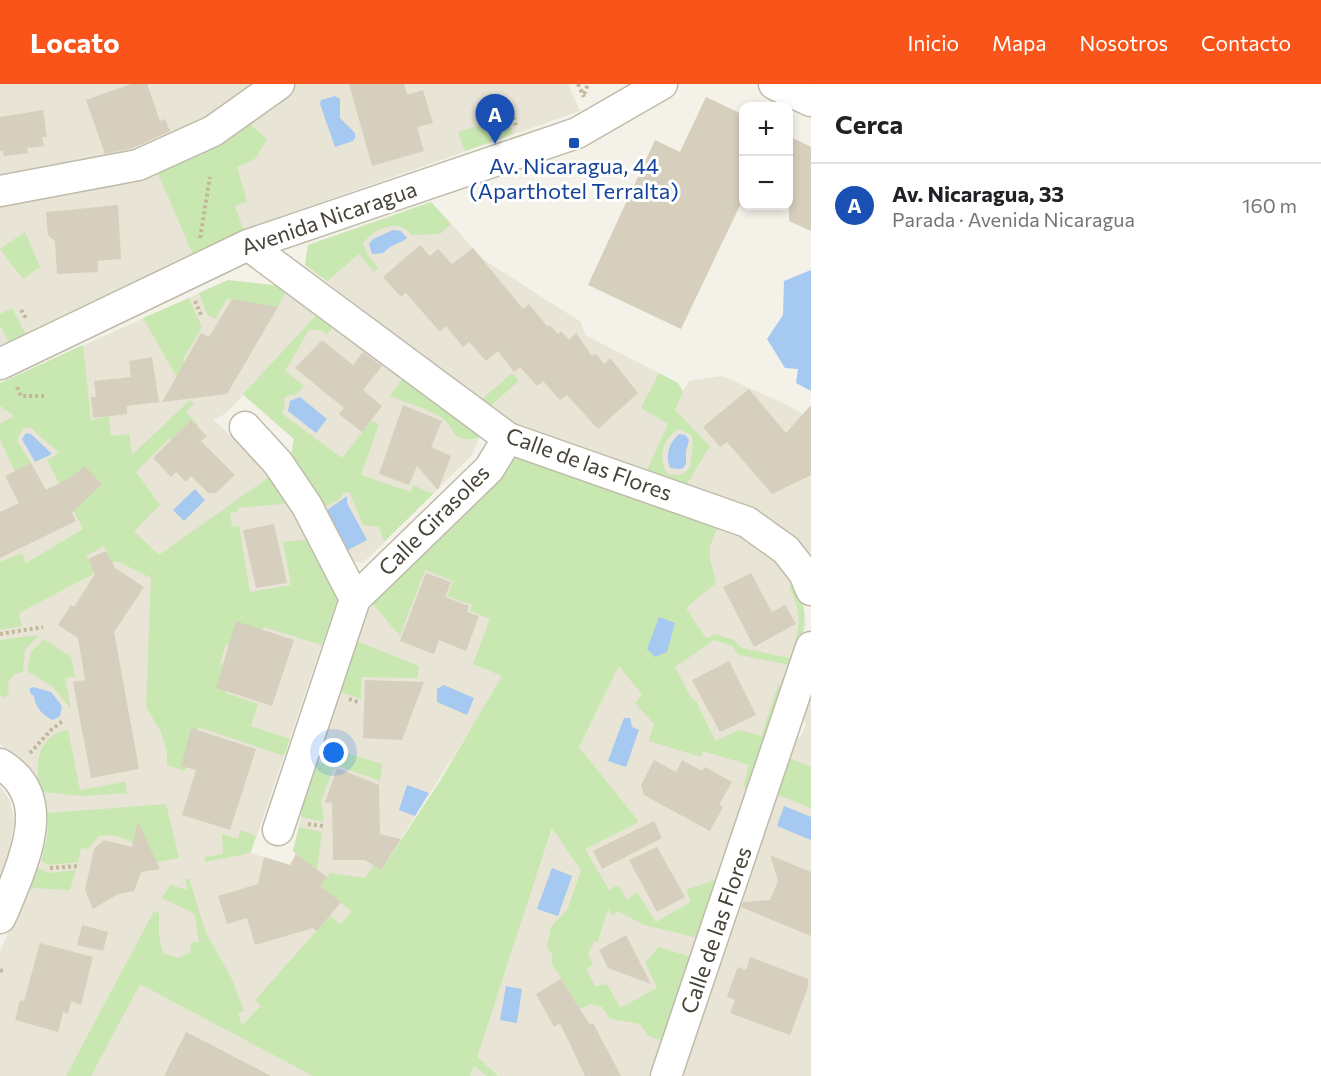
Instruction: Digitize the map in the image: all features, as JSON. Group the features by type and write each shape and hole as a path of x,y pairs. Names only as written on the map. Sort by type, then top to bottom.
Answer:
{"street":[{"path":"0,191 138,165 213,131 279,84"},
{"name":"Avenida Nicaragua","path":"0,364 248,245 577,133 662,84"},
{"path":"774,84 811,101"},
{"name":"Calle de las Flores","path":"248,245 508,438 747,522 786,550 804,573 811,590"},
{"name":"Calle Girasoles","path":"245,427 278,463 307,506 355,599"},
{"name":"Calle Girasoles","path":"278,830 355,599 489,469 508,438"},
{"name":"Calle de las Flores","path":"666,1076 811,647"},
{"path":"0,764 22,784 32,810 30,842 0,918"}],"path":[{"path":"583,95 588,84"},
{"path":"207,264 202,252 200,237 210,177"},
{"path":"0,634 43,627"},
{"path":"34,748 64,720"}],"shaded area":[{"path":"0,84 268,84 255,94 138,152 0,182"},
{"path":"292,84 568,84 580,111 282,216 226,239 194,257 0,346 0,201 157,174 156,168"},
{"path":"431,202 484,260 581,322 585,335 678,383 683,391 689,381 722,376 811,418 811,563 790,536 760,513 511,424 305,265 308,245"},
{"path":"228,280 292,287 476,430 479,438 472,455 363,563 345,561 289,467 294,439 243,395 225,414 213,420 262,464 286,493 337,600 251,853 290,865 296,855 293,851 303,808 302,799 362,621 383,588 426,546 534,614 492,696 357,907 338,1076 0,1076 0,951 40,865 49,827 44,794 35,775 0,744 0,383"},
{"path":"681,511 754,539 786,569 804,608 806,625 649,1076 470,1076 579,747 619,666"},
{"path":"811,695 811,1076 674,1076 797,736 800,738 803,732 806,723 802,721"},
{"path":"0,786 10,801 14,822 9,853 0,877"}],"green space":[{"path":"264,106 269,111 251,125 267,139 255,159 237,167 247,202 235,206 244,231 194,257 157,171"},
{"path":"507,117 513,134 465,151 458,132"},
{"path":"431,202 451,224 440,234 411,235 400,226 393,226 372,234 363,244 367,254 378,268 374,272 359,254 327,281 305,265 308,245"},
{"path":"25,232 40,267 23,279 0,249"},
{"path":"228,280 288,287 278,307 227,299 215,319 207,314 199,293"},
{"path":"189,298 202,327 183,360 188,364 179,381 143,318"},
{"path":"12,308 26,334 9,342 0,326 0,314"},
{"path":"321,310 336,321 327,335 320,330 309,330 285,371 304,386 296,395 289,395 284,399 285,408 281,413 342,458 371,421 379,424 361,475 411,492 413,485 433,494 384,542 379,527 363,525 350,493 344,492 340,499 318,510 289,467 294,439 243,394"},
{"path":"83,345 91,420 109,416 111,436 129,434 132,455 190,400 194,404 186,412 198,425 177,445 170,438 136,472 160,505 134,531 159,555 272,475 293,503 238,508 238,512 230,513 232,527 239,526 250,592 291,585 283,542 312,539 332,578 337,600 322,645 263,627 260,638 244,648 226,644 220,663 232,668 226,693 258,704 251,726 290,739 284,756 199,727 185,771 167,765 167,752 161,732 146,707 151,578 117,561 112,563 104,546 86,556 95,573 19,613 22,626 0,630 0,562 22,553 26,563 83,529 47,460 59,453 30,427 22,429 17,441 31,463 15,471 0,440 0,424 14,416 0,406 0,383"},
{"path":"512,373 519,381 489,407 481,400"},
{"path":"659,373 678,383 683,392 675,410 710,446 685,487 646,472 668,424 641,408","holes":["679,429 691,435 690,467 680,475 668,474 662,455 665,443"]},
{"path":"405,375 476,430 479,438 458,437 436,414 390,396"},
{"path":"519,453 719,526 710,549 710,560 716,583 686,608 706,638 715,634 734,640 742,648 790,658 798,631 798,614 789,587 795,583 803,605 804,624 794,666 739,655 732,646 714,640 675,667 691,698 696,701 715,741 739,730 761,736 778,685 786,687 750,789 743,787 749,765 703,751 701,757 649,741 654,724 635,703 642,695 619,666 579,747 639,822 585,849 609,890 618,885 627,900 637,892 656,922 691,902 686,890 719,878 698,938 644,925 617,911 613,917 608,909 598,941 593,943 588,954 593,965 586,969 595,986 607,984 620,1008 657,988 645,962 659,947 691,957 662,1041 647,1035 640,1024 610,1019 602,1007 590,1004 580,1009 551,962 553,956 547,947 551,927 568,908 581,870 552,828 477,1057 498,1076 487,1076 474,1066 470,1076 313,1076 140,984 91,1076 66,1076 154,911 159,913 159,936 163,953 177,958 190,953 191,943 199,942 195,914 162,898 170,885 188,890 185,879 189,879 206,933 231,977 244,1011 238,1014 242,1025 261,1006 255,1000 330,916 340,924 352,912 320,886 330,873 365,878 374,865 381,870 440,781 502,676 473,664 490,619 470,611 472,605 447,596 453,581 425,570 400,636 372,603"},
{"path":"39,635 25,650 23,672 14,674 8,682 9,692 5,698 0,695 0,640"},
{"path":"44,639 71,657 75,677 65,678 71,709 53,687 27,671 31,652"},
{"path":"356,641 419,666 417,678 361,677 361,699 339,691"},
{"path":"68,730 80,790 125,782 127,793 82,796 43,792 38,773 40,754 49,738"},
{"path":"343,752 382,764 380,781 338,766"},
{"path":"789,758 811,767 811,808 776,794"},
{"path":"315,761 334,768 321,800 324,822 301,817 302,799"},
{"path":"166,804 179,858 152,863 130,841 116,836 99,836 88,849 81,848 78,862 49,865 41,861 47,837 48,813"},
{"path":"299,827 322,832 317,870 293,851"},
{"path":"241,830 256,836 250,853 205,862 204,857 223,854 222,834 238,839"},
{"path":"38,868 48,873 76,870 70,890 31,888"}],"water":[{"path":"335,96 340,99 340,118 355,133 355,138 353,141 335,147 320,104 321,100"},
{"path":"393,230 401,231 407,238 383,253 372,254 369,244 373,239"},
{"path":"811,270 811,391 796,383 798,369 785,368 767,339 783,315 784,281"},
{"path":"300,397 327,419 316,433 288,411 290,401"},
{"path":"26,433 31,434 52,454 35,462 22,439"},
{"path":"679,434 685,435 689,440 686,464 682,469 670,468 669,450"},
{"path":"195,489 205,500 184,521 173,510"},
{"path":"347,496 347,503 367,540 348,550 326,511"},
{"path":"659,617 675,623 667,652 655,657 647,649"},
{"path":"444,685 474,698 467,715 437,702 437,689"},
{"path":"30,688 51,692 62,706 60,716 53,720 40,711 34,696 30,693"},
{"path":"624,718 630,718 632,727 639,730 626,767 608,761"},
{"path":"407,785 429,793 415,816 399,810"},
{"path":"784,806 811,817 811,840 777,826"},
{"path":"552,868 572,876 558,916 537,909"},
{"path":"506,986 522,989 517,1023 500,1020"}],"building":[{"path":"131,84 147,84 160,121 165,119 170,131 133,148 105,154 86,100"},
{"path":"349,84 404,84 407,95 423,90 433,123 417,127 424,151 372,166"},
{"path":"706,97 739,113 739,207 681,329 588,285 655,140 680,152"},
{"path":"43,110 47,137 42,137 44,146 27,148 28,153 4,156 3,151 0,151 0,117"},
{"path":"793,138 811,147 811,231 789,221 789,210 793,210"},
{"path":"118,205 121,259 98,261 98,272 57,274 55,241 48,235 46,212"},
{"path":"420,245 430,256 438,249 452,264 473,248 523,309 529,304 548,327 550,325 558,334 561,331 569,340 576,333 592,356 596,354 604,364 610,358 638,393 598,429 567,395 560,400 543,381 537,386 520,367 514,372 498,351 486,361 469,342 463,347 446,326 440,332 406,293 401,297 383,277"},
{"path":"232,299 278,307 227,394 162,402 201,333 209,337"},
{"path":"322,340 353,365 363,352 382,366 363,390 382,406 362,432 339,414 344,408 295,368"},
{"path":"152,357 159,402 127,406 127,414 93,418 91,397 96,397 94,381 131,377 129,361"},
{"path":"749,389 786,433 811,405 811,475 772,494 727,442 720,447 703,427"},
{"path":"403,405 442,421 431,447 451,456 438,490 417,466 409,485 379,474"},
{"path":"191,420 207,436 201,441 235,475 216,493 208,493 191,476 186,482 176,472 171,477 153,458"},
{"path":"31,463 46,490 73,476 85,466 102,484 72,513 76,521 0,558 0,512 19,503 5,476"},
{"path":"274,524 287,583 256,588 243,530"},
{"path":"106,551 115,568 144,587 114,632 139,769 91,778 73,682 85,680 78,638 58,625 71,605 74,607 95,574 88,559"},
{"path":"426,573 451,582 445,597 469,606 467,612 479,616 466,651 439,640 434,654 400,641"},
{"path":"751,573 772,612 785,605 796,624 754,647 723,587"},
{"path":"236,621 294,640 272,706 216,688"},
{"path":"729,661 756,715 720,732 692,680"},
{"path":"365,680 424,682 402,740 363,738"},
{"path":"191,728 256,749 230,830 182,815 196,770 181,766"},
{"path":"654,760 676,772 682,760 702,771 705,767 732,782 719,805 723,807 710,831 644,795 641,785"},
{"path":"337,768 379,785 380,834 401,839 381,870 365,860 333,860 332,802 325,803"},
{"path":"654,821 662,838 602,869 593,851"},
{"path":"138,822 160,869 141,872 134,891 118,894 93,909 85,890 94,849 104,840 132,847"},
{"path":"657,847 685,897 657,912 629,860"},
{"path":"296,854 327,877 320,886 341,902 317,931 313,928 255,945 247,918 227,924 218,896 258,884 264,857 290,865"},
{"path":"770,855 811,872 811,936 741,907 743,902 770,900 778,881"},
{"path":"82,925 108,932 103,951 77,945"},
{"path":"626,935 651,984 608,968 599,950"},
{"path":"40,943 93,957 81,1005 71,1001 68,1014 63,1012 58,1032 15,1020 20,1000 24,1001"},
{"path":"750,957 808,979 808,987 790,1035 730,1013 735,1000 727,997 732,982 738,967 746,970"},
{"path":"561,979 590,1025 593,1023 621,1076 585,1076 560,1023 554,1027 536,994"},
{"path":"186,1032 208,1043 271,1076 164,1076"}],"place":[{"name":"Av. Nicaragua, 44 (Aparthotel Terralta)","path":"574,143"},
{"name":"Av. Nicaragua, 33","path":"495,144"}]}
